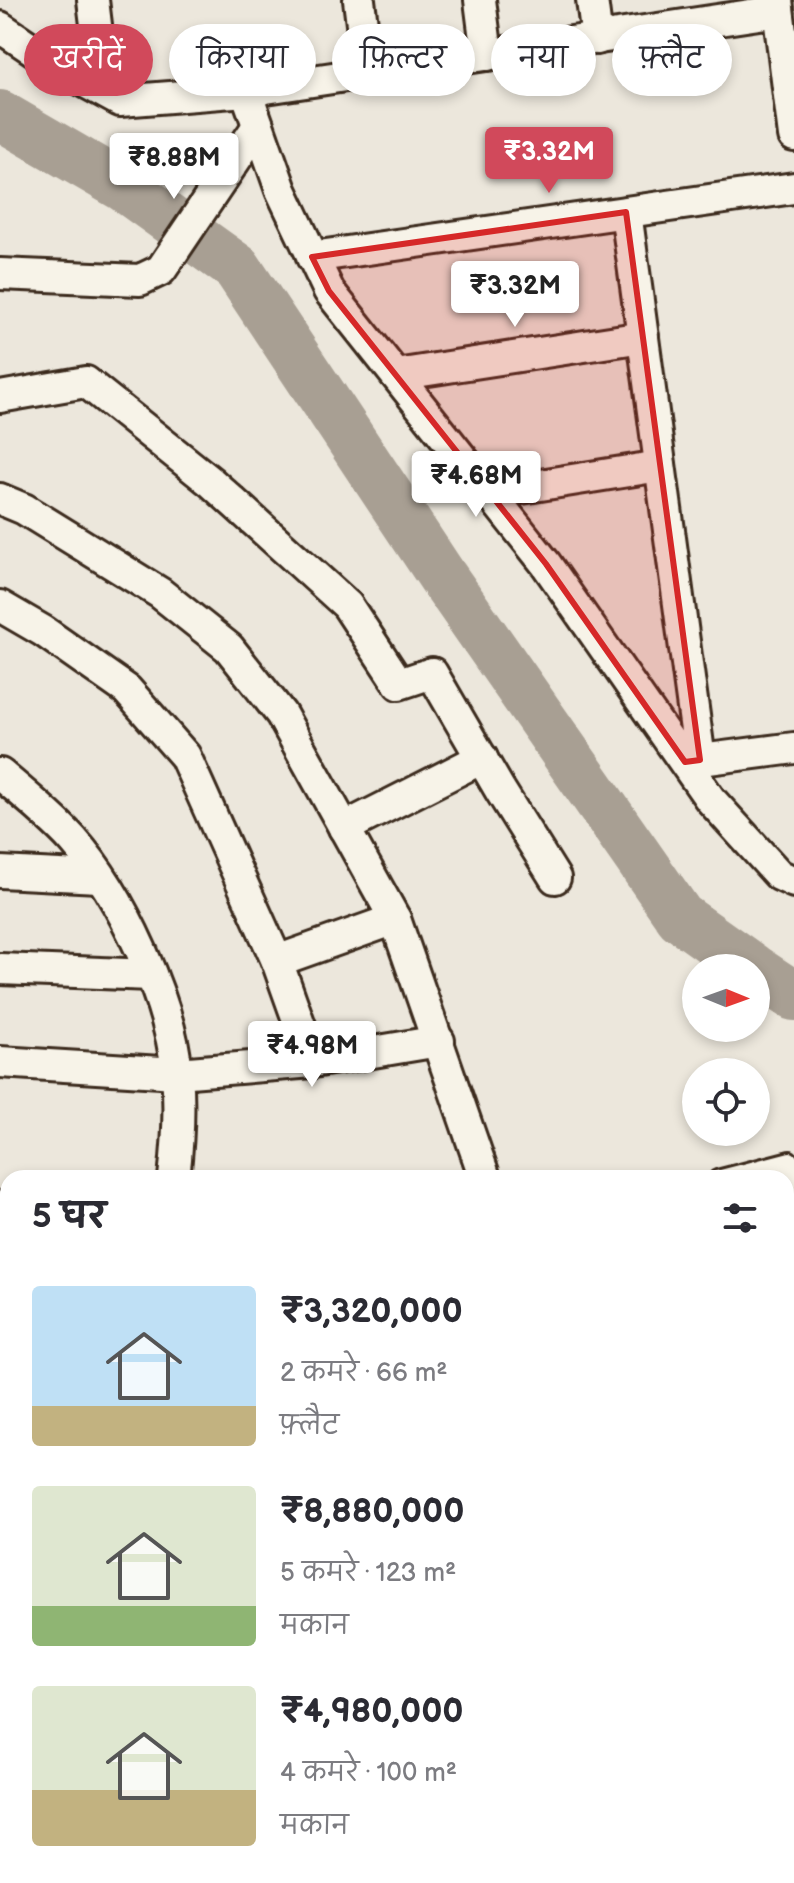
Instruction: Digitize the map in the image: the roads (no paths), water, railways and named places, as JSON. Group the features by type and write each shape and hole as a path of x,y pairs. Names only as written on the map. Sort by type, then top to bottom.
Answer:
{"street":[{"path":"93,0 96,24"},
{"path":"359,0 362,24"},
{"path":"480,0 487,55"},
{"path":"592,0 597,39"},
{"path":"475,57 597,39 777,6 794,136"},
{"path":"0,27 24,43"},
{"path":"112,96 120,101 183,96"},
{"path":"248,96 281,190 329,291 546,564 692,761 710,799 779,875 794,882"},
{"path":"0,274 140,280 161,270 258,126"},
{"path":"312,257 794,188"},
{"path":"626,212 660,466 692,761"},
{"path":"396,375 643,337"},
{"path":"0,397 86,382 211,482 347,605 399,684 432,673 555,878"},
{"path":"490,493 660,466"},
{"path":"0,499 24,509 160,593 229,648 281,714 395,919 482,1170"},
{"path":"0,606 43,631 127,690 185,756 277,961 313,1062"},
{"path":"692,761 794,748"},
{"path":"344,828 482,758"},
{"path":"0,774 75,842 118,907 151,975 164,1013 177,1073 175,1170"},
{"path":"0,872 99,877"},
{"path":"277,961 395,919"},
{"path":"0,969 151,975"},
{"path":"0,1062 177,1073 313,1062 439,1041"}],"lane":[{"path":"748,1170 794,1158"}],"waterway":[{"path":"0,115 124,187 237,268 442,576 680,917 732,954"},
{"path":"770,980 794,996"}]}
